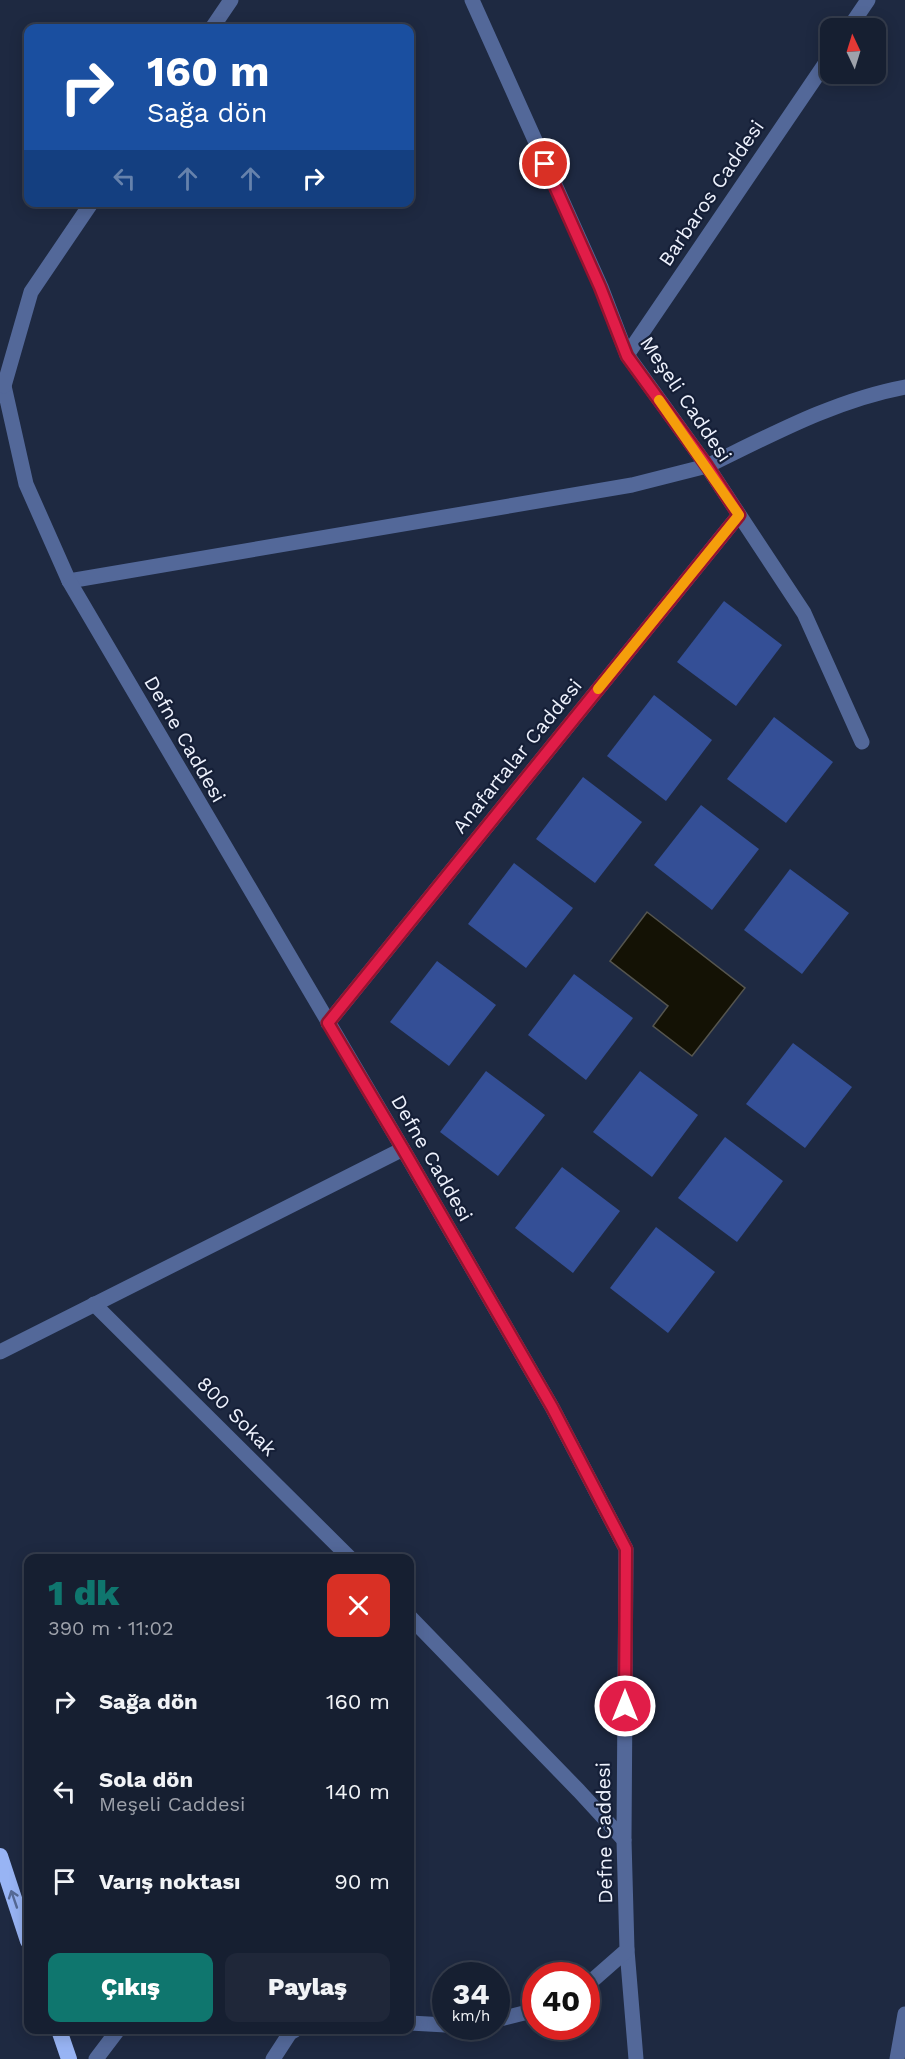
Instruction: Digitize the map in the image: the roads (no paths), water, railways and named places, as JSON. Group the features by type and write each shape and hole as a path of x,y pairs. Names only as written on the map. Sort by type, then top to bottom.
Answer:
{"highway":[{"path":"0,1856 24,1929"},
{"path":"60,2034 69,2059"}],"street":[{"path":"215,24 231,0"},
{"name":"Meşeli Caddesi","path":"472,0 600,287 627,356 707,466 804,613 862,742"},
{"path":"856,18 868,0"},
{"name":"Barbaros Caddesi","path":"627,356 820,71"},
{"path":"2,386 31,291 89,207"},
{"name":"Defne Caddesi","path":"2,386 26,484 69,581 552,1407 626,1549 624,1840 627,1950 636,2059"},
{"path":"69,581 632,485 707,466 810,416 879,392 905,387"},
{"name":"Anafartalar Caddesi","path":"328,1023 739,515"},
{"path":"0,1352 403,1149"},
{"name":"800 Sokak","path":"94,1304 346,1554"},
{"path":"414,1621 624,1840"},
{"path":"600,1974 627,1950"},
{"path":"897,2059 905,2014"},
{"path":"414,2023 432,2024"},
{"path":"96,2059 115,2034"},
{"path":"273,2059 289,2034"}]}
